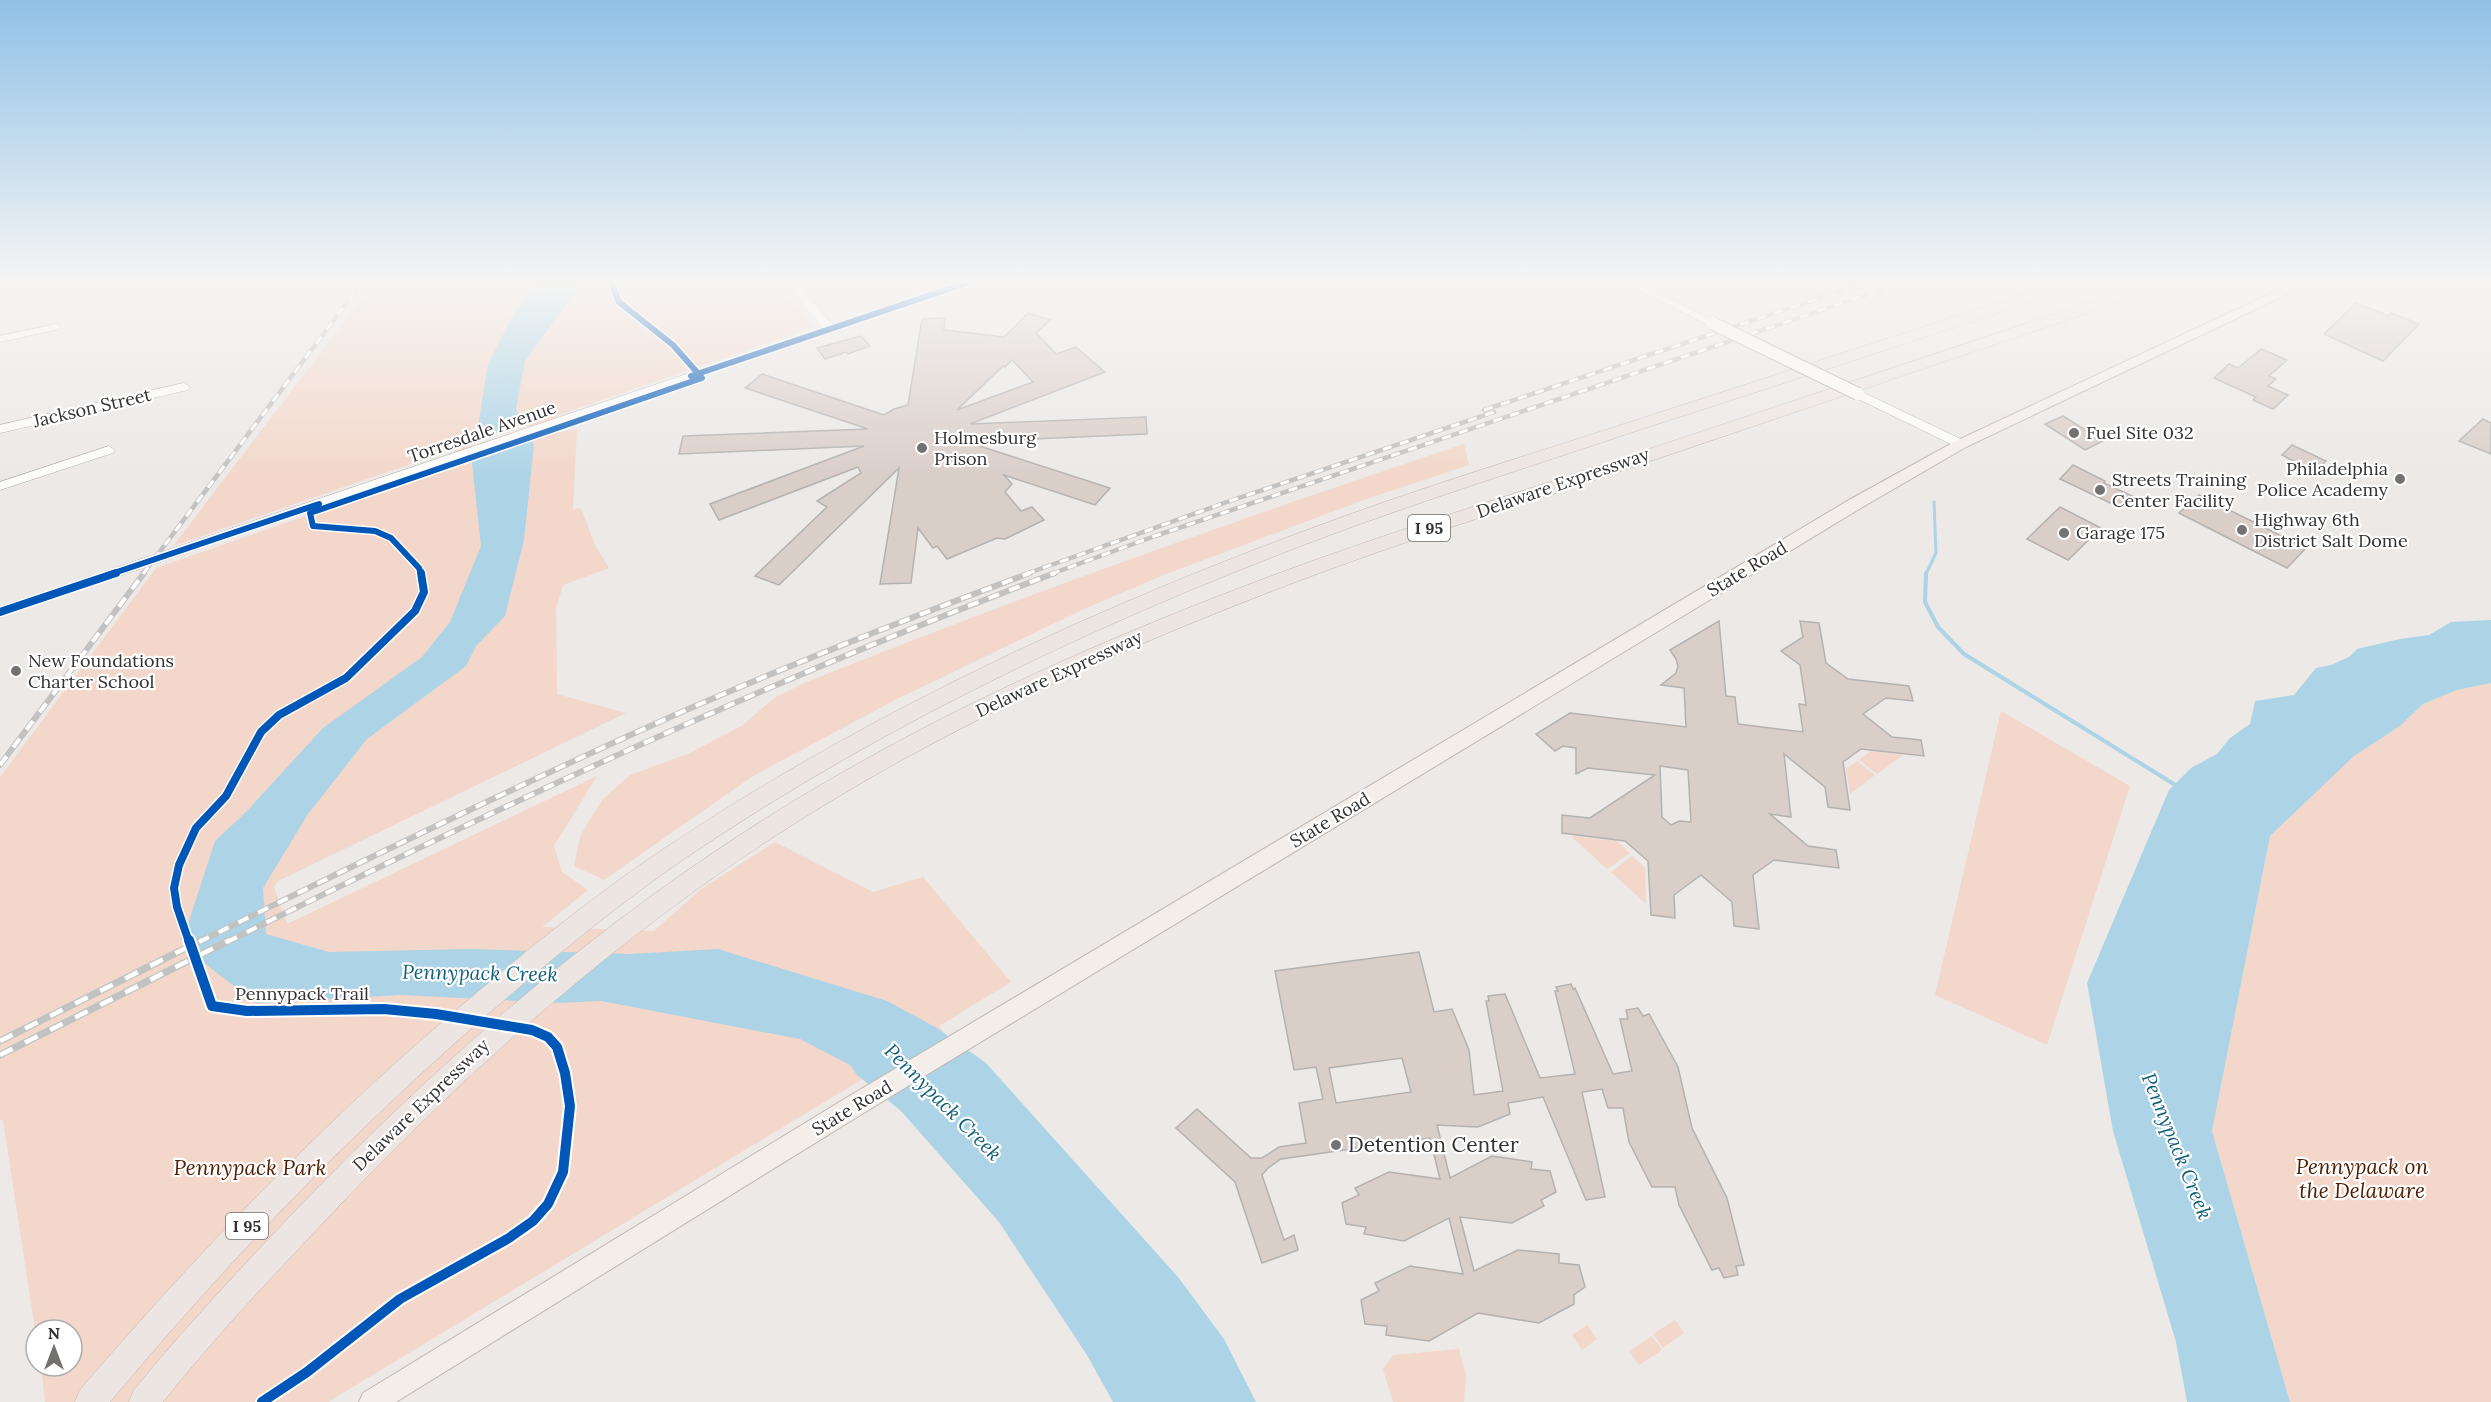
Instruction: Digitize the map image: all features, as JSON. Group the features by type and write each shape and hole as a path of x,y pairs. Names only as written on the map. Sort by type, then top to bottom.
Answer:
{"highway":[{"name":"Delaware Expressway","path":"90,1402 201,1275 322,1149 415,1060 467,1014 578,924 674,854 760,799 869,737 1067,638 1171,592 1320,532 1885,345"},
{"name":"Delaware Expressway","path":"144,1402 240,1291 340,1183 498,1032 593,954 722,858 838,786 973,712 1114,647 1201,611 1335,560 1976,345"}],"main road":[{"name":"State Road","path":"372,1402 854,1106 1855,504 1961,444 2171,345"}],"street":[{"name":"Torresdale Avenue","path":"0,612 784,345"},
{"path":"1758,345 1961,444"},
{"name":"Jackson Street","path":"0,429 184,387"},
{"path":"0,486 109,450"}],"green space":[{"name":"Pennypack Park","path":"326,345 759,345 556,416 555,433 577,429 573,509 581,508 596,547 609,568 563,585 556,609 557,694 626,713 278,881 274,887 287,924 597,776 554,846 562,872 588,890 542,927 654,931 701,889 775,842 873,892 923,877 1011,982 939,1026 943,1032 328,1402 45,1402 42,1378 84,1378 84,1318 33,1318 3,1120 0,1120 0,777 156,568 452,465 454,449 173,546"},
{"path":"1464,444 1469,465 1372,497 1166,574 1084,609 895,700 753,776 604,880 574,866 580,836 602,800 630,775 688,754 743,725 774,698 807,682 1133,558"},
{"name":"Pennypack on the Delaware","path":"2491,683 2491,1402 2290,1402 2212,1131 2270,836 2354,755 2400,726 2423,704 2457,690"},
{"path":"2001,711 2130,786 2047,1045 1935,995"},
{"path":"1871,751 1903,755 1877,774 1859,760"},
{"path":"1857,761 1875,775 1850,794 1846,769"},
{"path":"1571,836 1617,841 1630,853 1607,869"},
{"path":"1632,856 1645,868 1646,904 1611,872"},
{"path":"1675,1320 1684,1333 1663,1348 1653,1334"},
{"path":"1587,1325 1597,1339 1582,1350 1572,1335"},
{"path":"1652,1336 1662,1350 1639,1365 1629,1351"},
{"path":"1459,1349 1466,1376 1464,1402 1393,1402 1383,1369 1393,1355"}],"water":[{"name":"Pennypack Creek","path":"498,345 536,345 525,361 516,409 534,444 524,540 505,616 476,646 466,666 367,739 308,814 263,888 266,934 329,952 469,949 629,954 718,949 887,1001 937,1028 986,1063 1178,1277 1224,1339 1256,1402 1113,1402 1087,1355 999,1222 901,1111 857,1075 850,1065 800,1039 601,1001 559,1003 402,995 256,1003 204,963 187,927 215,841 246,812 323,728 422,657 450,622 481,546 472,463 488,364"},
{"name":"Pennypack Creek","path":"2491,620 2491,683 2457,690 2423,704 2400,726 2354,756 2270,836 2212,1131 2290,1402 2187,1402 2176,1342 2113,1131 2087,983 2169,790 2191,768 2217,754 2230,738 2250,724 2255,701 2294,695 2316,668 2331,665 2349,657 2357,649 2429,635 2451,622"}],"pier":[{"path":"526,423 534,439 470,462 473,441"}],"building":[{"path":"826,345 870,346 825,359 817,348"},
{"name":"Holmesburg Prison","path":"918,345 1048,345 1056,354 1076,347 1105,372 970,424 1146,417 1147,434 967,442 1110,488 1095,505 1004,475 1012,484 1005,492 1021,511 1032,507 1044,520 1005,539 997,538 947,559 937,546 933,548 918,528 911,583 880,584 899,468 779,585 755,576 827,507 817,501 861,473 858,467 719,520 710,504 864,446 679,454 683,436 868,429 745,388 762,374 884,415 908,405","holes":["1012,360 1033,382 957,410"]},
{"path":"2349,345 2398,345 2383,361"},
{"path":"2261,349 2287,360 2269,376 2276,379 2268,386 2288,395 2273,409 2253,400 2256,397 2214,378 2229,364 2238,368"},
{"name":"Fuel Site 032","path":"2063,416 2103,441 2085,450 2045,424"},
{"path":"2483,419 2491,423 2491,454 2459,441"},
{"path":"2292,445 2326,461 2314,472 2282,455"},
{"name":"Streets Training Center Facility","path":"2073,465 2132,496 2121,508 2060,479"},
{"name":"Highway 6th District Salt Dome","path":"2199,495 2306,548 2287,568 2179,513"},
{"name":"Garage 175","path":"2060,507 2101,528 2068,560 2027,539"},
{"path":"1719,621 1726,696 1735,697 1738,724 1803,732 1799,704 1806,705 1800,665 1781,651 1803,637 1800,621 1819,623 1826,663 1848,679 1909,686 1913,701 1886,698 1863,714 1892,737 1921,740 1924,756 1861,749 1843,762 1850,810 1828,807 1825,787 1784,754 1791,817 1770,814 1808,846 1836,850 1839,868 1774,860 1753,875 1759,929 1734,926 1732,902 1701,875 1674,895 1675,918 1651,915 1648,861 1625,841 1562,833 1562,815 1590,818 1655,775 1588,768 1576,774 1576,748 1563,746 1555,751 1536,734 1570,713 1686,727 1684,688 1661,685 1676,673 1678,666 1670,650","holes":["1660,766 1688,770 1691,822 1679,821 1671,825 1662,817"]},
{"name":"Detention Center","path":"1419,952 1434,1012 1452,1009 1469,1050 1474,1095 1503,1091 1486,1001 1489,1001 1488,996 1505,994 1540,1078 1575,1074 1555,991 1558,991 1556,987 1571,984 1573,989 1575,988 1613,1074 1632,1071 1620,1019 1628,1019 1626,1010 1638,1008 1643,1016 1649,1014 1678,1067 1692,1128 1727,1198 1744,1265 1736,1266 1738,1275 1724,1278 1719,1268 1712,1270 1679,1205 1675,1187 1652,1187 1629,1142 1623,1108 1608,1108 1602,1089 1582,1092 1605,1197 1586,1200 1543,1097 1508,1103 1510,1114 1478,1127 1437,1125 1450,1178 1492,1156 1532,1162 1531,1169 1550,1171 1556,1192 1541,1200 1544,1206 1512,1223 1460,1217 1474,1271 1518,1250 1559,1254 1559,1263 1579,1265 1585,1287 1574,1295 1574,1304 1539,1323 1478,1313 1429,1341 1386,1335 1387,1326 1365,1324 1361,1300 1379,1291 1375,1283 1410,1266 1463,1274 1449,1218 1404,1241 1364,1234 1366,1227 1346,1224 1342,1203 1359,1195 1355,1188 1389,1172 1440,1179 1430,1138 1281,1159 1268,1168 1262,1175 1284,1240 1294,1235 1298,1250 1262,1263 1235,1182 1176,1128 1197,1109 1251,1158 1262,1158 1279,1147 1306,1143 1299,1103 1323,1099 1316,1067 1294,1070 1275,971","holes":["1402,1058 1411,1092 1336,1103 1329,1068"]}],"waterway":[{"path":"1926,574 1936,553 1934,502"},
{"path":"1926,573 1925,602 1938,627 1964,654 2177,786"}],"railway":[{"path":"143,574 315,345"},
{"path":"1484,410 1678,345"},
{"path":"1051,574 1155,536 1717,345"},
{"path":"1026,574 1227,502 1494,412"},
{"path":"0,765 144,573"},
{"path":"199,942 441,823 686,710 857,639 1030,573"},
{"path":"227,942 431,842 636,747 844,656 1055,573"},
{"path":"0,1041 202,940"},
{"path":"0,1055 230,940"}],"cycle path":[{"name":"Pennypack Trail","path":"262,1402 307,1372 400,1299 509,1238 533,1221 548,1204 563,1172 570,1106 565,1073 557,1047 548,1037 532,1030 436,1014 384,1009 247,1011 212,1006 177,907 174,888 179,865 196,828 226,796 261,732 279,715 346,678 367,660 415,611 424,592 419,568 391,538 375,531 313,526 310,513 702,378 673,345"},
{"path":"691,376 781,345"},
{"path":"0,612 319,504"}],"place":[{"name":"Fuel Site 032","path":"2074,433"},
{"name":"Holmesburg Prison","path":"922,448"},
{"name":"Philadelphia Police Academy","path":"2400,479"},
{"name":"Streets Training Center Facility","path":"2100,490"},
{"name":"Highway 6th District Salt Dome","path":"2242,530"},
{"name":"Garage 175","path":"2064,533"},
{"name":"New Foundations Charter School","path":"16,671"},
{"name":"Detention Center","path":"1336,1145"}]}
